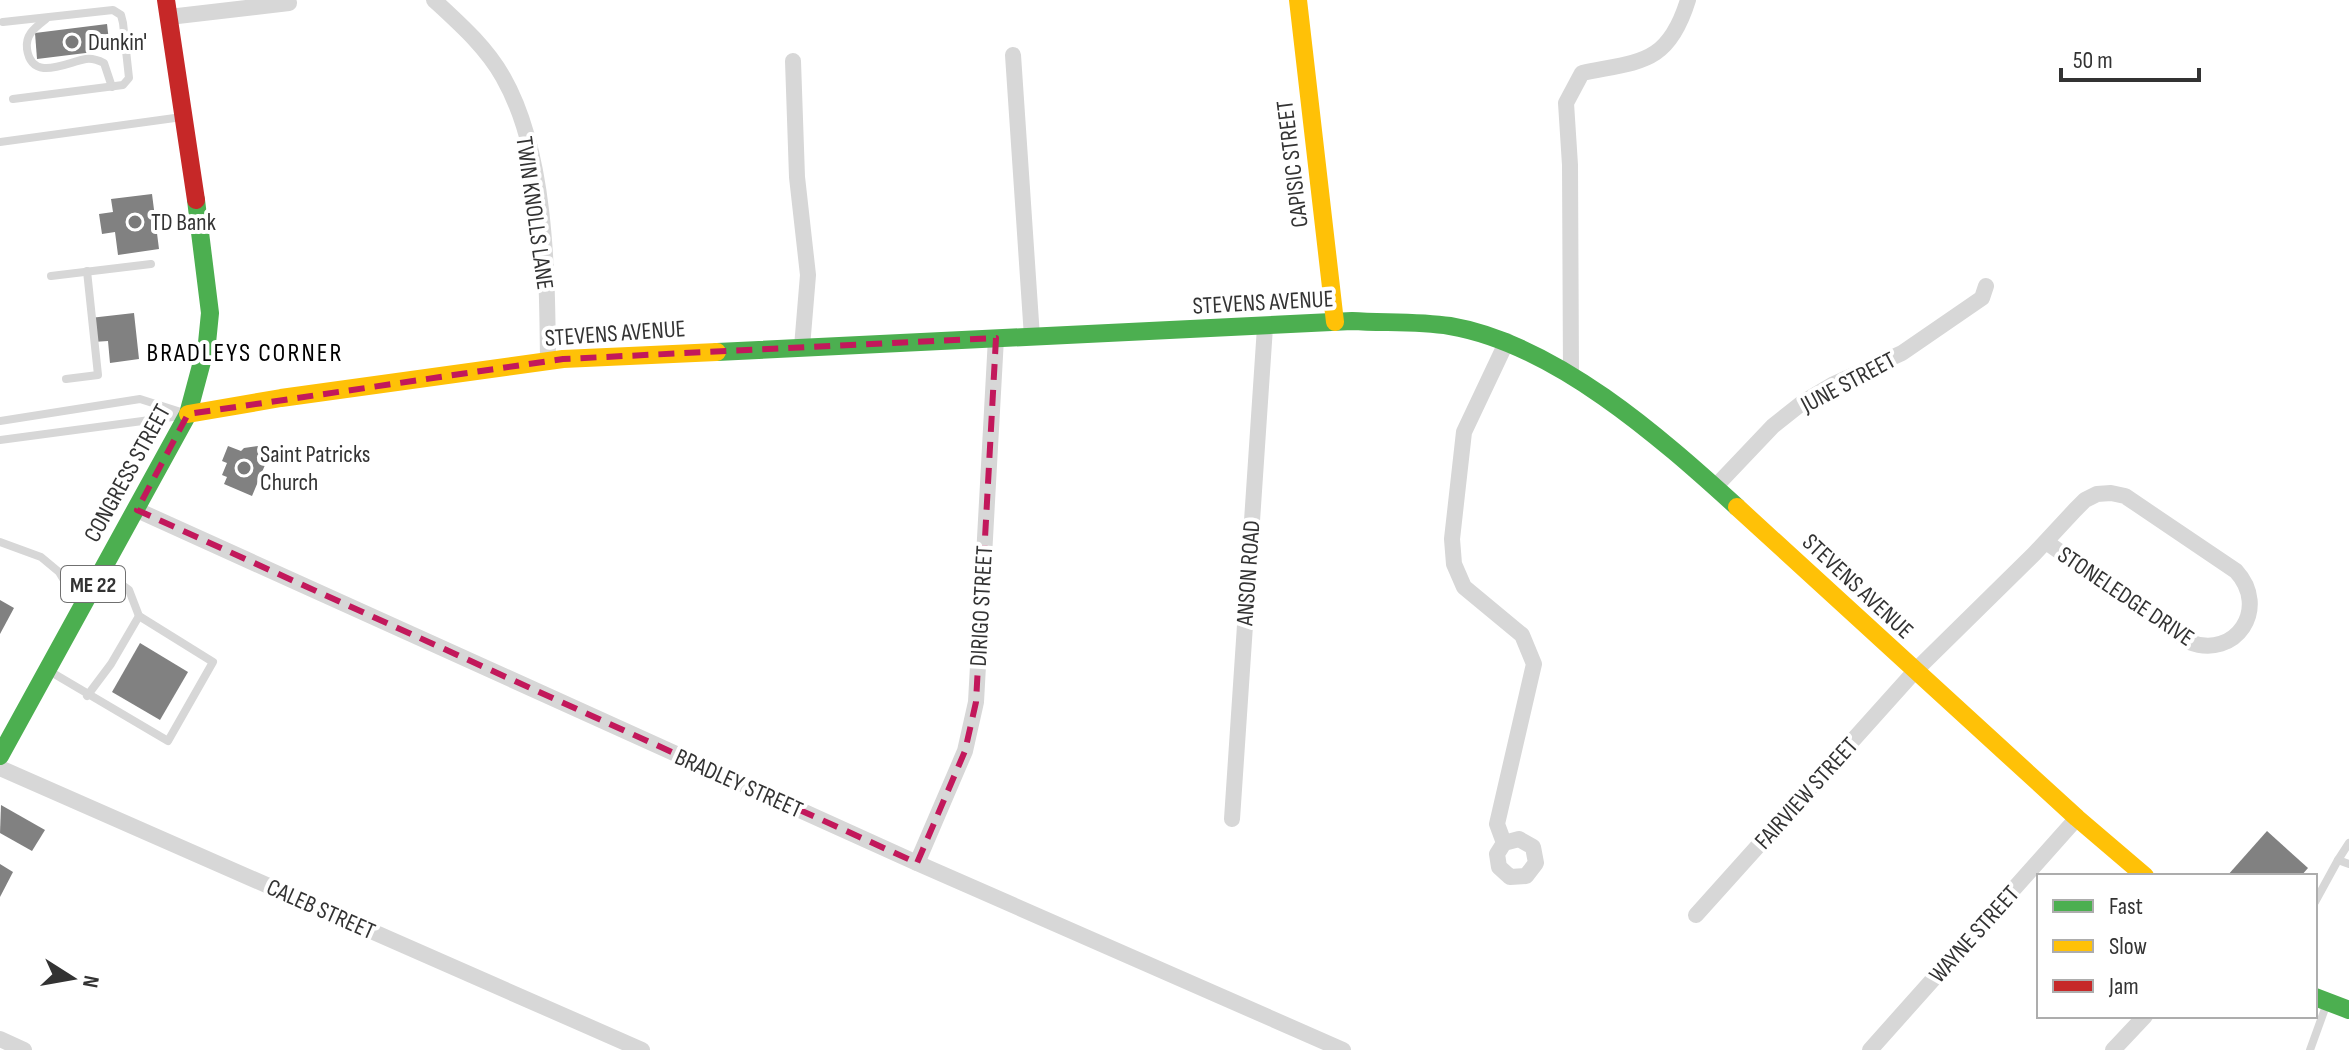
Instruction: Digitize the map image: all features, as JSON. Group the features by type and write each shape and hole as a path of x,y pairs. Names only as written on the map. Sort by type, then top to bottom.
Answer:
{"main road":[{"name":"CAPISIC STREET","path":"1297,1 1335,322"},
{"name":"CONGRESS STREET","path":"0,756 188,414 207,343 210,313 202,237 168,8"},
{"name":"STEVENS AVENUE","path":"188,414 548,361 1335,322 1384,321 1449,326 1507,341 1571,376 1663,441 2077,818 2143,874"},
{"path":"2321,1000 2349,1010"}],"street":[{"name":"TWIN KNOLLS LANE","path":"434,0 485,50 504,79 523,125 539,205 547,287 548,361"},
{"path":"1571,376 1570,165 1566,103 1582,73 1649,60 1676,33 1688,0"},
{"path":"168,8 289,3"},
{"path":"1013,55 1032,337"},
{"path":"793,61 797,177 808,275 802,347"},
{"name":"JUNE STREET","path":"1715,487 1773,426 1802,403 1834,384 1902,353 1982,298 1986,286"},
{"name":"ANSON ROAD","path":"1232,819 1265,327"},
{"name":"DIRIGO STREET","path":"917,863 965,751 976,702 996,338"},
{"path":"1504,843 1497,828 1498,819 1534,664 1522,635 1464,587 1454,564 1452,539 1464,432 1507,341"},
{"name":"STONELEDGE DRIVE","path":"1915,671 2085,500 2104,493 2125,496 2236,571 2250,596 2248,618 2241,631 2223,643 2209,646 2189,642 2046,542"},
{"name":"BRADLEY STREET","path":"137,510 917,863 1343,1050"},
{"name":"FAIRVIEW STREET","path":"1696,915 1915,671"},
{"name":"CALEB STREET","path":"0,768 642,1050"},
{"name":"WAYNE STREET","path":"1870,1050 2077,818"},
{"path":"2113,1050 2143,1018"},
{"path":"0,1039 24,1050"}],"lane":[{"path":"3,22 113,10 121,15 129,78 123,85 13,99"},
{"path":"48,17 31,31 27,39 27,53 34,64 51,69 88,58 95,59 104,63 112,87"},
{"path":"0,142 183,117"},
{"path":"51,276 151,264"},
{"path":"66,379 98,375 87,271"},
{"path":"0,421 140,399 188,414"},
{"path":"0,440 188,414"},
{"path":"0,542 35,554 59,572 68,587 84,600"},
{"path":"47,670 168,741 213,662 139,616 129,590 102,569"},
{"path":"87,696 111,664 139,616"},
{"path":"2317,898 2349,843"},
{"path":"2338,860 2349,864"},
{"path":"2310,1050 2321,1000"}],"highlighted area":[{"path":"996,338 976,702 965,751 917,863 137,510 188,414 563,359"}],"building":[{"name":"Dunkin'","path":"107,24 110,50 37,59 35,33"},
{"name":"TD Bank","path":"152,194 159,249 118,255 115,232 102,234 99,214 113,212 111,199"},
{"path":"134,313 139,359 110,363 108,341 93,342 90,318"},
{"name":"Saint Patricks Church","path":"228,446 241,451 258,446 265,449 259,463 265,465 252,496 224,484 227,477 222,475 227,463 222,461"},
{"path":"0,600 14,608 0,634"},
{"path":"140,643 188,672 160,720 112,692"},
{"path":"1,805 45,830 32,851 0,833"},
{"path":"2267,831 2308,868 2303,874 2229,874"},
{"path":"0,864 13,872 0,897"}],"traffic: fast":[{"path":"0,756 188,414 207,343 210,313 196,200"},
{"path":"717,352 1352,321 1450,326 1489,336 1567,373 1640,424 1737,507"},
{"path":"2317,998 2349,1010"}],"traffic: slow":[{"path":"1298,0 1335,322"},
{"path":"188,414 563,359 717,352"},
{"path":"1737,507 2077,818 2143,874"}],"traffic: jam":[{"path":"166,0 196,200"}],"place":[{"name":"Dunkin'","path":"72,42"},
{"name":"TD Bank","path":"135,222"},
{"name":"Saint Patricks Church","path":"244,468"}],"district":[{"name":"BRADLEYS CORNER","path":"245,352"}]}
